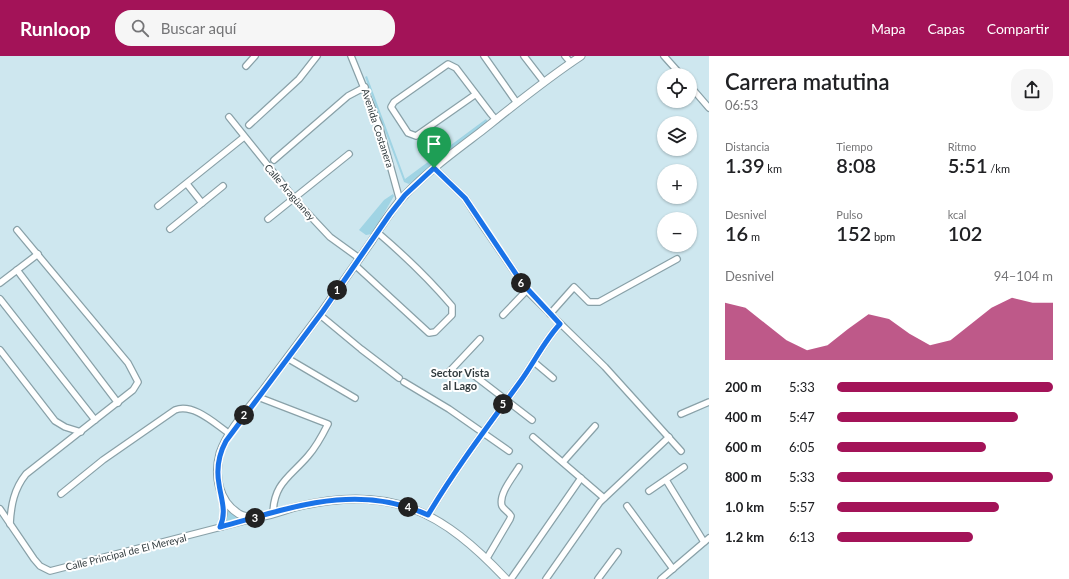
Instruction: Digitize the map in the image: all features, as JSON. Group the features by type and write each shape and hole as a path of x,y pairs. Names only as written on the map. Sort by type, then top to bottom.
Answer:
{"street":[{"path":"246,66 256,56"},
{"path":"249,125 299,79 317,56"},
{"name":"Avenida Costanera","path":"352,56 365,87 384,143 400,201"},
{"path":"484,56 517,103"},
{"path":"524,56 544,82"},
{"path":"565,56 571,63"},
{"path":"220,527 224,513 219,484 219,460 222,448 230,434 320,315 400,201 434,168 544,82 581,56"},
{"path":"664,56 675,68"},
{"path":"476,94 416,136 408,133 391,107 394,102 448,64 456,68 476,94 496,120"},
{"path":"274,160 348,96 365,87"},
{"path":"697,94 709,108"},
{"name":"Calle Aragüaney","path":"229,117 295,199 330,237 359,258"},
{"path":"158,206 244,137"},
{"path":"268,219 295,199 349,154"},
{"path":"434,168 465,198 527,290 605,368 681,451"},
{"path":"187,184 202,203"},
{"path":"170,229 224,186"},
{"path":"10,524 12,504 20,481 26,474 118,403 137,385 137,379 133,371 18,230"},
{"path":"354,265 429,333 435,332 452,315 452,306 443,295 407,258 377,232"},
{"path":"0,283 38,254"},
{"path":"550,314 574,287 589,302 599,302 677,259"},
{"path":"17,270 118,403"},
{"path":"503,315 527,290"},
{"path":"0,299 95,420"},
{"path":"320,315 366,354 402,380 449,409 509,451"},
{"path":"428,515 456,468 560,324"},
{"path":"449,372 480,339"},
{"path":"0,350 52,418 65,427 81,432"},
{"path":"287,358 355,398"},
{"path":"534,362 553,378"},
{"path":"471,373 532,420"},
{"path":"258,397 328,424 307,457 282,482 274,500 273,513"},
{"path":"682,414 709,402"},
{"path":"61,494 98,463 175,410 184,408 195,411 230,434"},
{"path":"564,462 595,426"},
{"path":"533,436 604,498"},
{"path":"546,579 604,498 669,437"},
{"path":"486,558 510,519 511,516 504,508 502,502 505,492 519,466"},
{"path":"648,491 684,467"},
{"path":"511,579 581,478"},
{"path":"666,480 704,542"},
{"path":"222,498 239,514 256,518 323,501 355,498 396,503 428,515 459,533 506,579"},
{"path":"626,506 673,569"},
{"name":"Calle Principal de El Mereyal","path":"0,509 34,559 40,566 50,571 256,518"},
{"path":"661,579 709,538"},
{"path":"598,579 618,552"}],"shaded area":[{"path":"367,76 405,179 486,119 488,122 409,184 404,182 365,77"},
{"path":"393,194 394,196 372,234 366,235 359,230 384,200"},
{"path":"224,506 256,518 221,527"}],"district":[{"name":"Sector Vista al Lago","path":"460,378"}],"route":[{"path":"434,168 457,188 522,283 537,301 560,324 552,333 520,382 456,468 428,515 396,503 371,499 348,498 313,503 220,527 223,522 224,506 219,484 218,466 220,454 226,441 239,421 323,311 390,214 405,195 434,168"}]}
